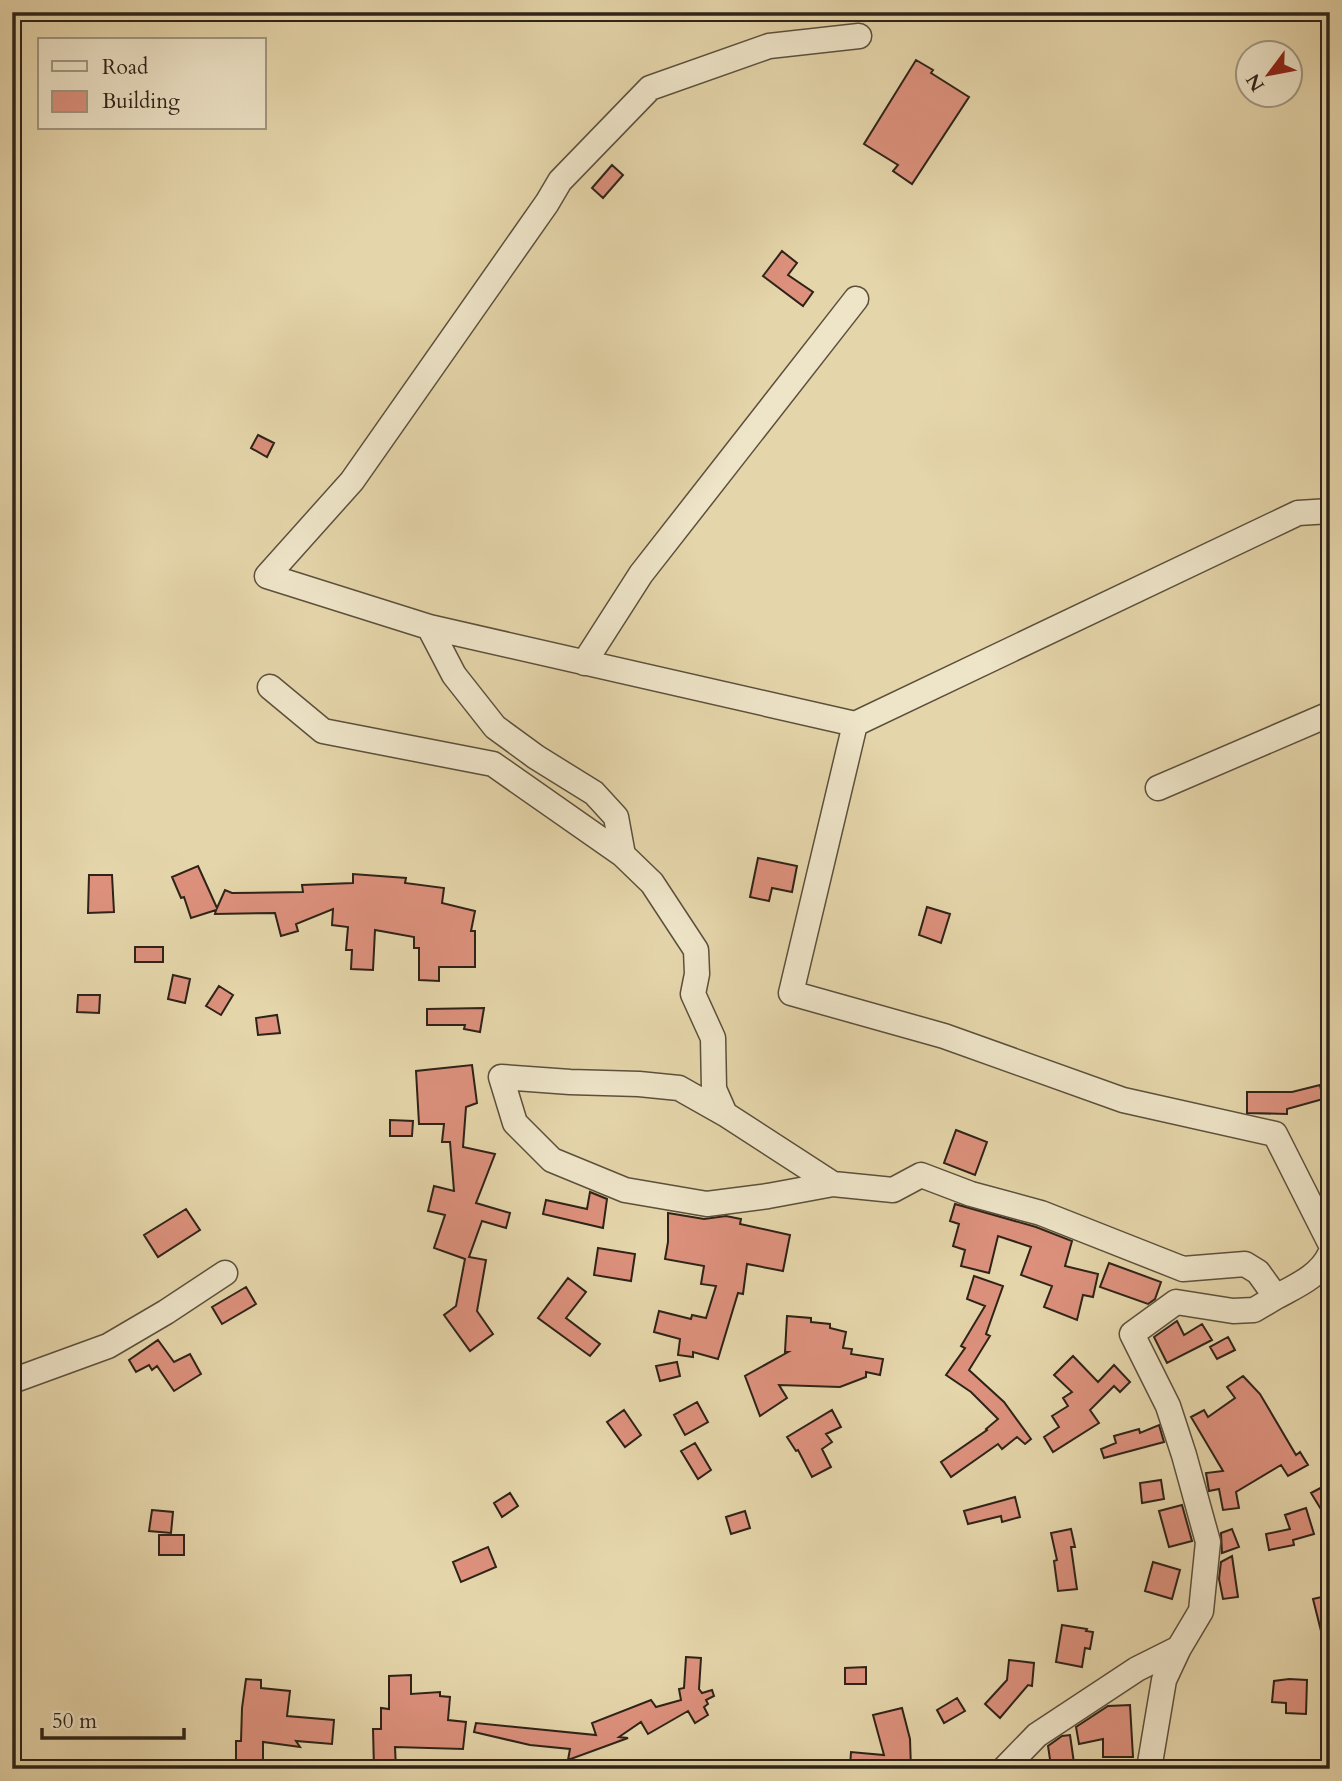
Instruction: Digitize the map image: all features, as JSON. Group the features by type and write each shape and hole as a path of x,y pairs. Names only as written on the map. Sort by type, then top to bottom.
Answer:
{"street":[{"path":"859,36 769,46 650,88 559,181 547,203 352,481 267,576 429,628 855,724 1298,513 1330,511"},
{"path":"584,663 641,575 856,299"},
{"path":"429,628 454,675 495,727 536,757 594,793 616,817 623,855"},
{"path":"270,687 323,731 493,764 623,855 652,883 696,950 698,974 693,994 713,1038 714,1089 725,1114"},
{"path":"1158,788 1330,714"},
{"path":"855,724 790,993 944,1036 1123,1100 1275,1134 1330,1243"},
{"path":"833,1184 725,1114 679,1088 501,1077 515,1123 552,1160 625,1190 707,1204 833,1184 893,1190 920,1175 971,1194 1041,1213 1183,1269 1245,1264 1258,1272 1276,1297"},
{"path":"1149,1769 1164,1680 1201,1611 1208,1542 1185,1455 1168,1406 1132,1334 1176,1302 1233,1311 1254,1310 1315,1275 1324,1268 1330,1254"},
{"path":"12,1381 108,1346 225,1273"},
{"path":"1004,1769 1037,1735 1137,1669 1179,1648"}],"building":[{"path":"916,60 969,97 912,184 893,171 898,165 864,144"},
{"path":"612,165 623,175 603,198 592,188"},
{"path":"782,251 797,263 788,275 813,292 803,306 763,276"},
{"path":"258,435 274,443 267,457 251,448"},
{"path":"758,858 797,866 792,892 772,888 769,901 750,897"},
{"path":"198,866 217,908 225,890 232,893 303,892 302,885 353,883 353,874 406,878 405,883 444,888 442,903 475,911 471,931 475,931 475,967 439,967 439,981 419,980 419,948 414,948 414,937 375,930 373,970 351,969 352,950 346,950 348,927 332,925 333,909 296,924 298,931 281,936 275,913 215,914 216,910 191,918 184,897 181,898 172,877"},
{"path":"89,875 112,875 114,912 88,913"},
{"path":"927,907 950,914 941,943 919,935"},
{"path":"135,947 163,947 163,962 135,962"},
{"path":"173,975 190,979 185,1003 168,999"},
{"path":"219,986 233,995 221,1015 206,1006"},
{"path":"78,995 100,995 99,1013 77,1012"},
{"path":"484,1008 480,1032 464,1029 465,1025 427,1025 427,1009"},
{"path":"277,1015 280,1033 258,1035 256,1018"},
{"path":"472,1065 477,1103 466,1107 463,1147 495,1154 476,1203 510,1213 506,1228 482,1221 469,1257 486,1260 477,1311 493,1334 470,1351 444,1315 456,1306 465,1259 434,1248 445,1215 428,1211 434,1186 454,1191 450,1142 442,1142 444,1124 419,1124 416,1071"},
{"path":"1320,1085 1323,1099 1287,1109 1287,1114 1247,1113 1247,1092 1292,1092"},
{"path":"390,1120 413,1121 412,1136 390,1136"},
{"path":"956,1130 987,1142 975,1175 944,1163"},
{"path":"590,1192 607,1199 603,1228 543,1214 546,1200 587,1209"},
{"path":"955,1204 1036,1227 1072,1241 1065,1266 1098,1274 1093,1297 1083,1295 1077,1320 1044,1307 1052,1286 1021,1275 1031,1247 998,1236 989,1273 961,1266 965,1250 953,1246 959,1224 950,1221"},
{"path":"186,1209 200,1230 158,1257 144,1235"},
{"path":"668,1213 704,1219 726,1216 741,1219 740,1224 790,1235 783,1271 747,1264 743,1294 738,1293 718,1359 693,1352 693,1357 678,1355 680,1339 654,1332 659,1311 691,1319 692,1315 706,1318 716,1286 701,1284 704,1266 665,1259"},
{"path":"598,1248 635,1254 631,1281 594,1275"},
{"path":"1109,1263 1161,1282 1155,1299 1148,1304 1100,1287"},
{"path":"974,1276 1003,1286 986,1334 990,1336 969,1370 1004,1402 1031,1439 1025,1444 1017,1437 1002,1449 998,1444 951,1477 941,1462 987,1430 998,1419 971,1392 946,1375 965,1348 961,1346 985,1306 967,1299"},
{"path":"568,1278 586,1292 566,1318 600,1344 590,1356 538,1318"},
{"path":"246,1287 256,1304 222,1324 212,1307"},
{"path":"787,1316 811,1318 811,1322 830,1324 830,1328 846,1332 843,1348 852,1349 851,1354 883,1359 880,1375 866,1372 866,1377 840,1387 779,1385 787,1398 760,1416 745,1376 788,1352 785,1352"},
{"path":"1177,1321 1184,1335 1202,1324 1212,1340 1167,1363 1154,1337"},
{"path":"1228,1337 1235,1350 1217,1359 1210,1347"},
{"path":"158,1340 174,1362 190,1354 201,1374 174,1391 157,1366 152,1370 149,1365 136,1372 129,1360"},
{"path":"1073,1356 1098,1382 1114,1365 1130,1382 1120,1392 1114,1386 1090,1410 1099,1423 1053,1452 1044,1437 1059,1427 1052,1416 1068,1406 1063,1398 1072,1392 1054,1375"},
{"path":"677,1362 680,1376 660,1381 656,1366"},
{"path":"1243,1376 1260,1394 1296,1455 1300,1452 1308,1465 1288,1476 1281,1465 1236,1492 1239,1508 1223,1510 1219,1489 1209,1491 1206,1473 1223,1471 1191,1417 1204,1410 1208,1417 1235,1398 1227,1387"},
{"path":"697,1402 708,1422 685,1435 674,1415"},
{"path":"624,1410 641,1435 625,1447 607,1422"},
{"path":"832,1410 841,1427 826,1434 832,1442 822,1449 831,1467 812,1477 798,1450 796,1451 787,1437"},
{"path":"1159,1425 1164,1442 1104,1458 1101,1449 1116,1443 1114,1436 1139,1429 1140,1433"},
{"path":"695,1443 711,1470 698,1479 681,1451"},
{"path":"1161,1480 1164,1499 1142,1503 1140,1483"},
{"path":"1330,1483 1330,1524 1311,1493"},
{"path":"510,1493 518,1506 502,1517 494,1503"},
{"path":"1015,1497 1020,1517 1002,1522 1001,1516 968,1524 964,1511"},
{"path":"1182,1505 1192,1541 1169,1547 1159,1511"},
{"path":"1306,1508 1314,1534 1293,1540 1294,1545 1269,1550 1266,1534 1290,1529 1285,1515"},
{"path":"152,1510 173,1512 171,1533 149,1531"},
{"path":"745,1511 750,1528 731,1534 726,1517"},
{"path":"1071,1529 1075,1547 1071,1547 1077,1589 1058,1591 1054,1561 1057,1560 1051,1533"},
{"path":"1232,1529 1239,1547 1222,1553 1221,1533"},
{"path":"159,1535 184,1535 184,1555 159,1555"},
{"path":"488,1547 496,1567 461,1582 453,1562"},
{"path":"1232,1556 1238,1597 1223,1599 1219,1579 1221,1562"},
{"path":"1153,1562 1180,1570 1172,1599 1145,1591"},
{"path":"1330,1595 1330,1642 1324,1643 1313,1599"},
{"path":"1062,1625 1093,1632 1090,1649 1085,1648 1082,1667 1056,1662"},
{"path":"686,1657 701,1658 699,1689 702,1693 712,1690 714,1696 706,1700 708,1704 704,1707 708,1715 695,1723 688,1711 648,1734 641,1722 619,1737 628,1738 568,1760 570,1749 530,1745 474,1732 476,1723 596,1735 592,1723 651,1700 656,1707 681,1700 679,1689 684,1688"},
{"path":"1009,1660 1034,1663 1032,1686 1028,1685 1000,1718 985,1704 1007,1680"},
{"path":"866,1667 866,1684 845,1684 845,1668"},
{"path":"411,1675 411,1694 440,1692 440,1696 450,1697 448,1720 466,1722 463,1749 395,1747 396,1769 374,1769 373,1729 381,1729 381,1708 389,1709 389,1676"},
{"path":"246,1679 261,1680 261,1688 290,1691 287,1716 334,1720 332,1744 296,1741 300,1747 263,1742 263,1769 236,1769 236,1741 241,1741"},
{"path":"1307,1680 1306,1714 1286,1713 1286,1703 1272,1702 1274,1681"},
{"path":"957,1698 965,1711 944,1723 937,1710"},
{"path":"1130,1705 1133,1757 1103,1757 1103,1739 1079,1744 1076,1727 1108,1706"},
{"path":"902,1708 910,1739 911,1769 850,1767 851,1752 884,1755 873,1715"},
{"path":"1070,1735 1074,1763 1051,1766 1048,1746 1062,1736"}]}
